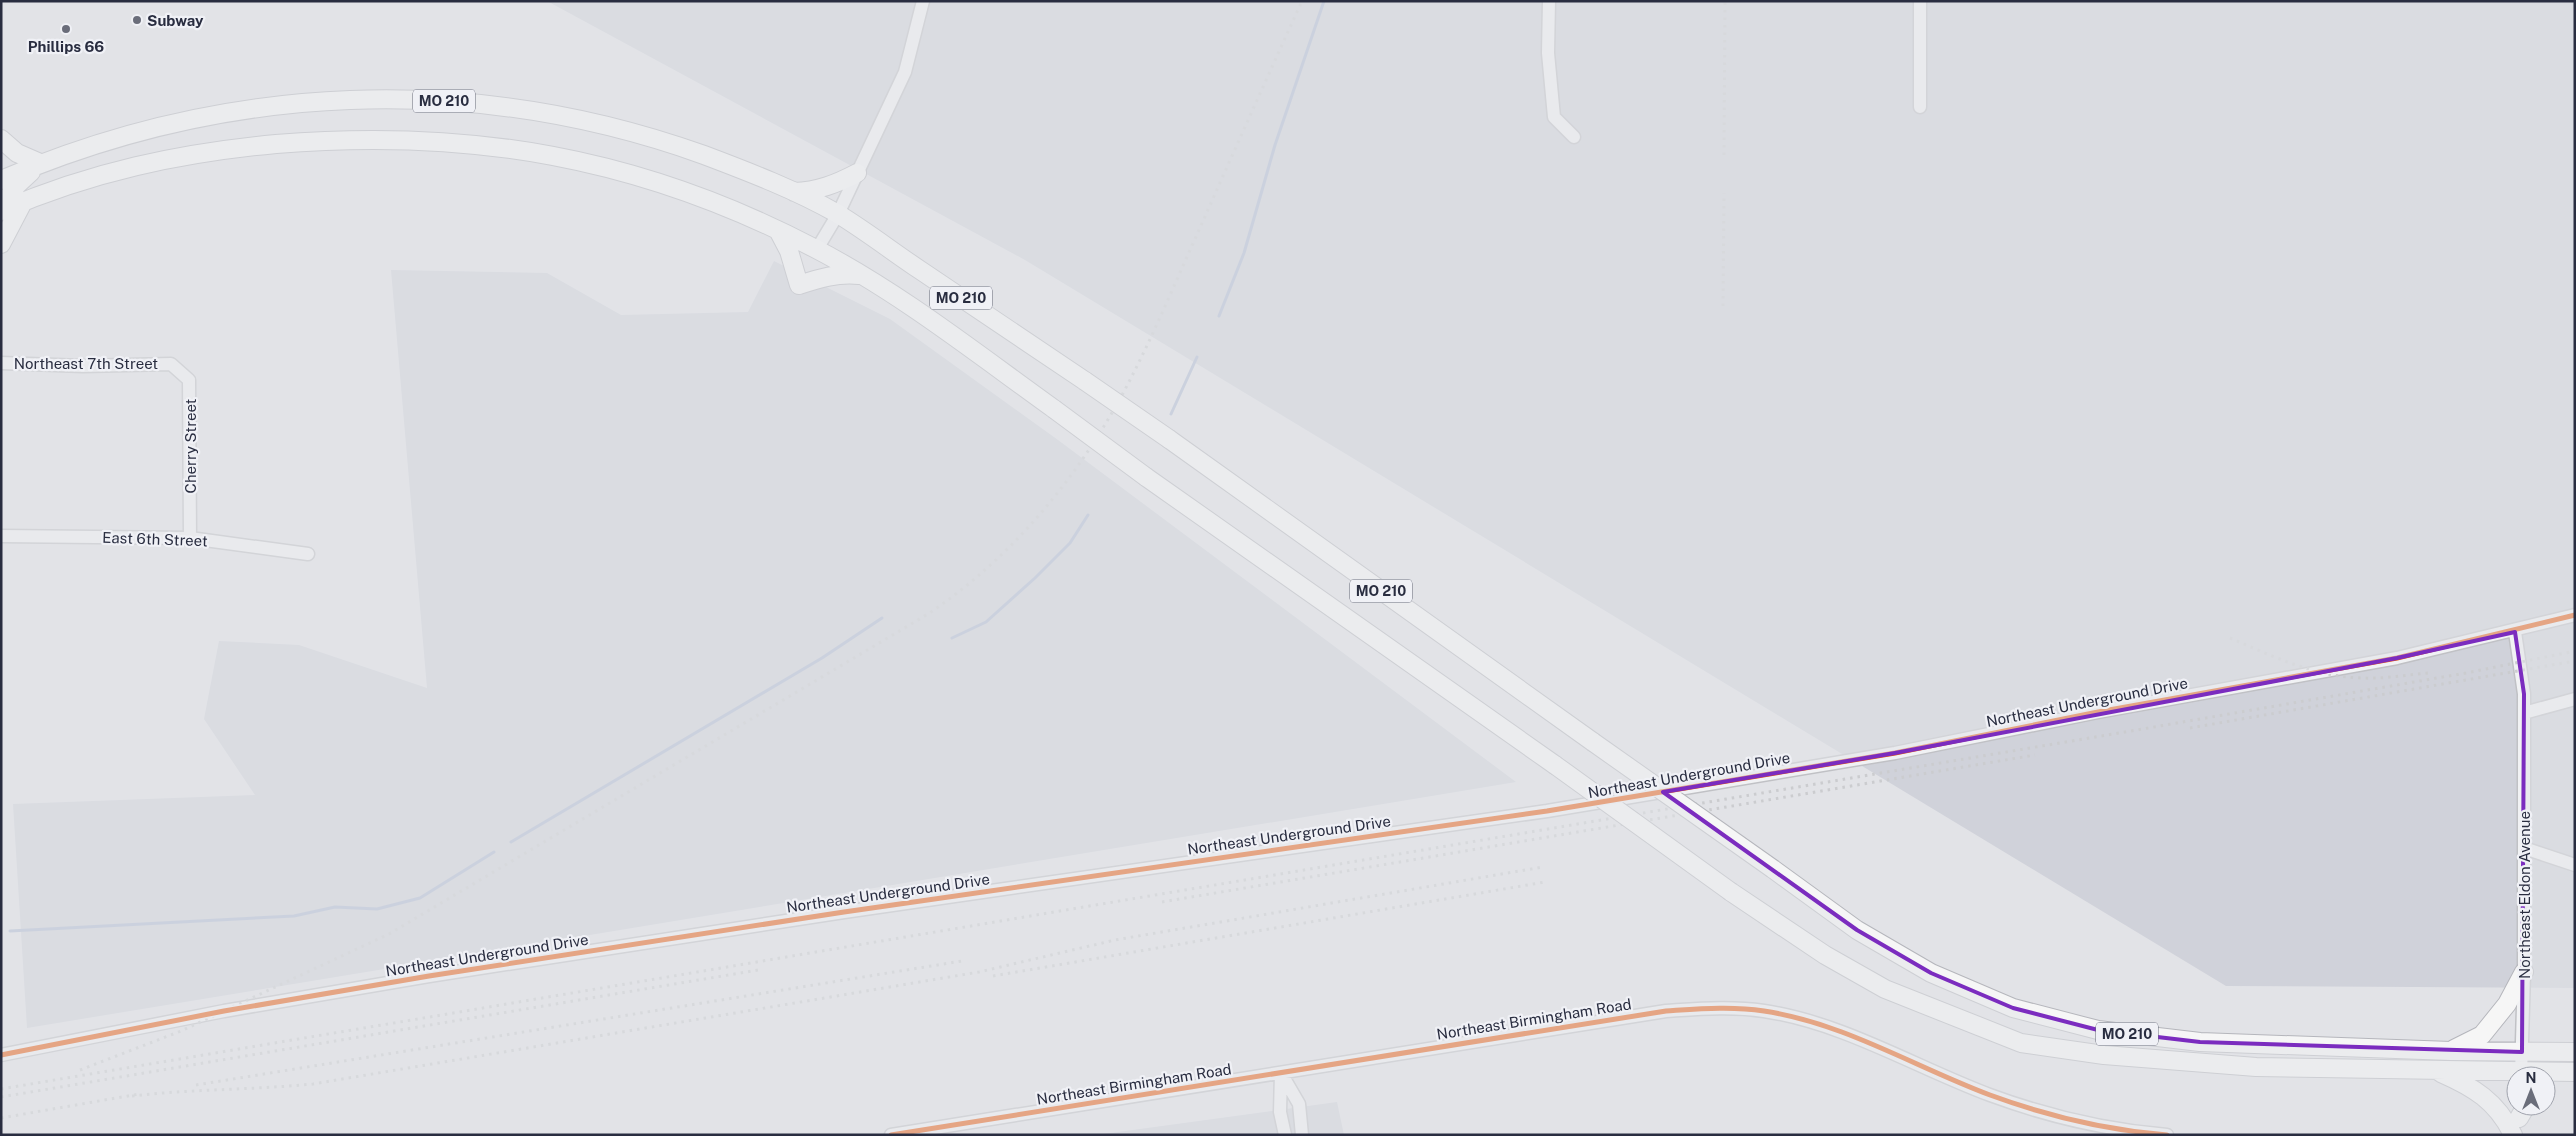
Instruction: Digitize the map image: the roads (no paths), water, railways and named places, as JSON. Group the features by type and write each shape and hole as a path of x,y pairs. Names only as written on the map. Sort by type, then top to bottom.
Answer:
{"highway":[{"name":"MO 210","path":"1,180 40,164 136,131 232,111 331,100 438,101 526,110 622,130 736,167 794,192 838,214 1169,439 1857,930 1931,972 2013,1008 2098,1030 2200,1042 2575,1052"},
{"path":"1,139 17,153 40,164 17,185 1,207"},
{"name":"MO 210","path":"1,211 91,177 196,153 333,140 431,140 529,151 614,169 687,191 817,249 905,303 1146,477 1732,892 1824,955 1885,989 2022,1043 2104,1055 2256,1067 2506,1073"},
{"path":"794,192 811,192 835,185 857,173"},
{"path":"1,244 22,202"},
{"path":"778,230 789,251 799,286 833,275 859,275"},
{"path":"2451,1050 2482,1035 2507,1004 2524,972"},
{"path":"2433,1070 2472,1086 2500,1112 2512,1135"},
{"name":"MO 210","path":"2556,1073 2575,1073"},
{"path":"2556,1079 2575,1073"}],"street":[{"path":"817,249 838,214 905,72 913,48 923,1"},
{"path":"1549,1 1548,53 1554,117 1574,137"},
{"path":"1920,1 1920,107"},
{"name":"Northeast 7th Street","path":"1,362 83,366 171,364"},
{"name":"Cherry Street","path":"171,364 189,380 190,538"},
{"name":"East 6th Street","path":"1,536 190,538 308,554"},
{"name":"Northeast Underground Drive","path":"1,1055 224,1011 429,976 902,904 1547,811 1885,755 2098,712 2397,658 2515,632 2575,615"},
{"name":"Northeast Eldon Avenue","path":"2515,632 2524,694 2524,972 2521,1066"},
{"path":"2524,713 2575,699"},
{"path":"2524,848 2575,865"},
{"name":"Northeast Birmingham Road","path":"892,1135 1666,1011 1715,1008 1754,1010 1811,1023 1855,1036 1990,1095 2081,1122 2130,1132 2167,1135"},
{"path":"1281,1073 1280,1112 1285,1135"},
{"path":"1281,1073 1299,1104 1302,1135"}],"waterway":[{"path":"1219,316 1244,253 1275,145 1324,1"},
{"path":"1171,414 1197,357"},
{"path":"952,638 986,622 1035,578 1070,543 1088,515"},
{"path":"511,842 822,658 882,618"},
{"path":"10,931 294,916 335,907 377,909 420,898 494,852"}],"railway":[{"path":"80,1070 181,1031 389,934 928,614 961,590 992,563 1049,504 1097,438 1118,402 1160,318 1302,1"},
{"path":"1724,155 1725,1"},
{"path":"1723,306 1724,193"},
{"path":"2230,638 2294,664 2327,674 2370,678 2428,673"},
{"path":"1,1089 2125,732 2466,673 2575,651"},
{"path":"2190,728 2575,661"},
{"path":"1162,902 2035,755"},
{"path":"132,1096 313,1084 979,972 1115,940 1543,867"},
{"path":"993,976 1545,882"},
{"path":"196,1085 962,961"},
{"path":"1,1097 758,970"},
{"path":"1,1118 139,1094"}],"place":[{"name":"Subway","path":"137,20"},
{"name":"Phillips 66","path":"66,29"}]}
